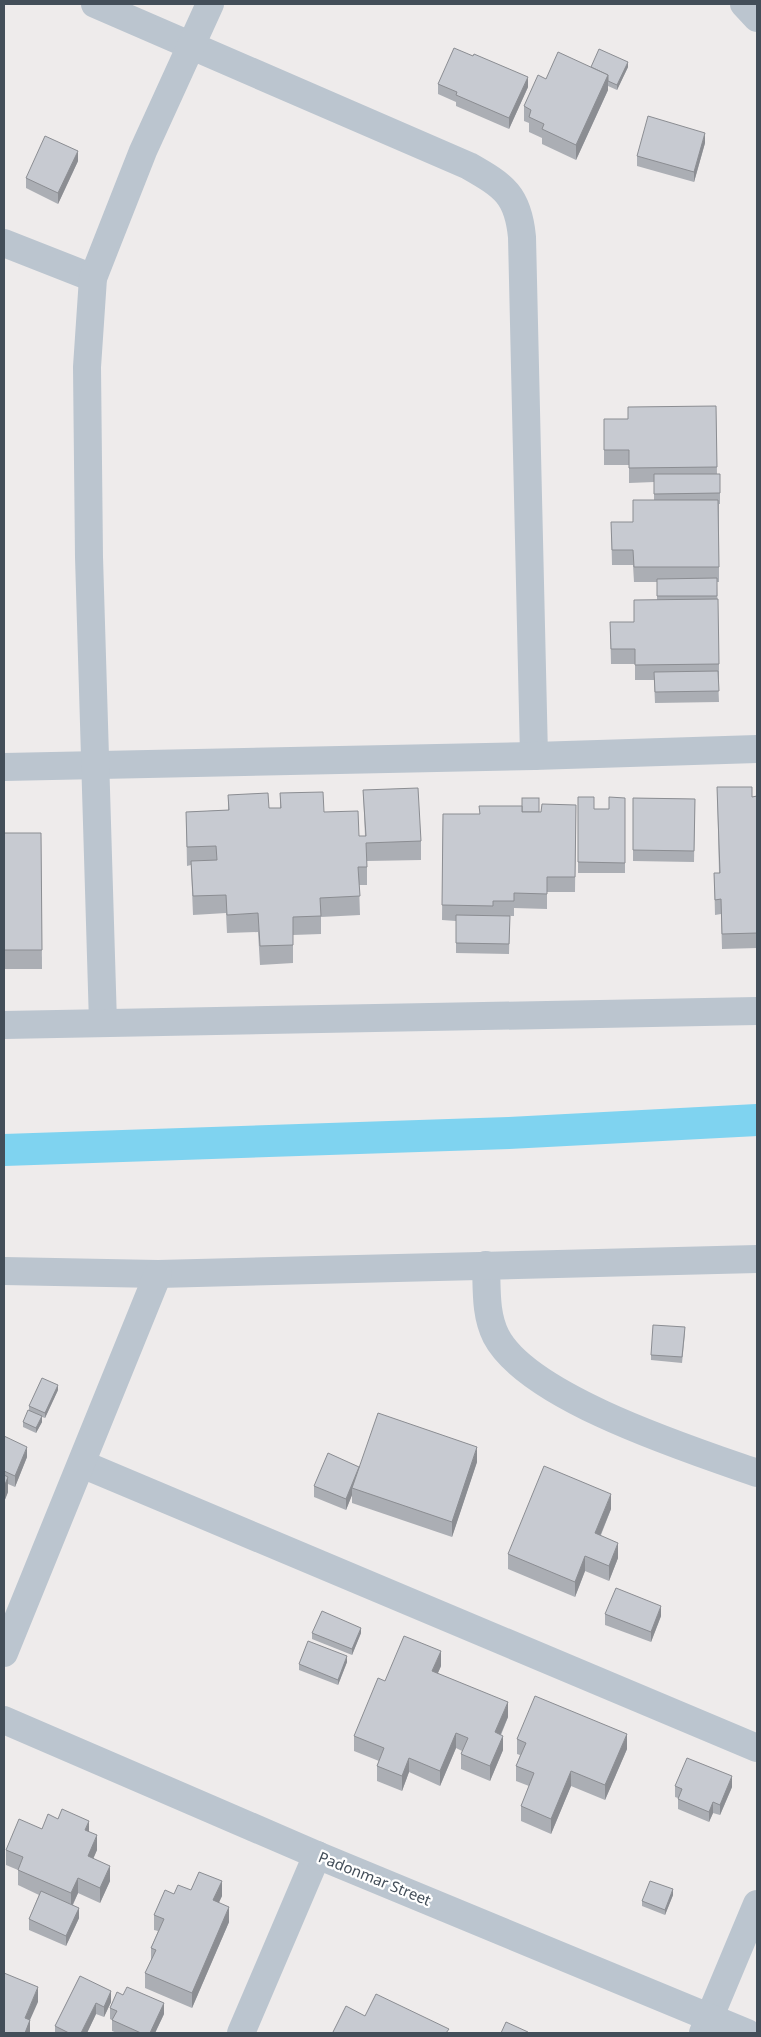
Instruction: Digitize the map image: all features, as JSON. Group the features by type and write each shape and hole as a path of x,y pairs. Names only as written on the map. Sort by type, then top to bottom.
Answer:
{"street":[{"path":"95,4 469,166 506,190 514,202 520,217 522,237 534,756"},
{"path":"103,1023 89,557 87,368 93,278 143,151 210,4"},
{"path":"744,4 757,18"},
{"path":"4,243 93,278"},
{"path":"4,768 757,749"},
{"path":"4,1025 757,1011"},
{"path":"4,1271 158,1274 757,1259"},
{"path":"486,1265 488,1316 496,1337 509,1353 552,1389 608,1416 683,1447 757,1473"},
{"path":"4,1653 158,1274"},
{"path":"82,1464 757,1748"},
{"name":"Padonmar Street","path":"4,1720 706,2025 747,2033"},
{"path":"242,2033 317,1855"},
{"path":"706,2025 757,1904"}],"building":[{"path":"454,48 473,56 474,54 528,77 509,118 456,95 457,92 438,84"},
{"path":"599,49 628,62 617,85 608,81 608,75 591,67"},
{"path":"558,52 608,75 576,145 542,129 544,124 529,117 531,110 524,106 538,75 546,79"},
{"path":"648,116 705,133 694,172 637,156"},
{"path":"45,136 78,151 58,193 26,178"},
{"path":"716,406 717,467 629,468 629,450 604,450 604,419 628,419 628,407"},
{"path":"654,474 720,474 720,493 654,494"},
{"path":"633,500 718,500 719,567 634,567 633,550 612,550 611,522 633,522"},
{"path":"717,578 717,596 657,596 657,579"},
{"path":"718,599 719,664 635,665 635,649 611,649 610,622 634,622 634,600"},
{"path":"718,671 719,691 655,692 654,672"},
{"path":"717,787 752,787 752,797 757,796 757,933 722,934 721,899 715,900 714,873 720,873"},
{"path":"418,788 421,841 366,843 367,867 358,867 360,896 320,898 321,916 293,917 293,945 260,946 258,913 227,915 226,895 193,896 191,861 217,860 216,846 187,847 186,812 229,810 228,795 268,793 269,808 281,808 280,793 323,792 324,812 358,811 359,836 366,836 363,790"},
{"path":"578,797 594,797 594,809 609,809 609,797 625,798 625,863 578,862"},
{"path":"522,798 539,798 539,812 522,812"},
{"path":"633,798 695,799 694,851 633,850"},
{"path":"542,804 576,805 575,877 547,877 547,894 514,893 514,901 493,901 493,906 442,905 443,814 480,814 479,806 522,806 522,812 541,812"},
{"path":"4,833 41,833 42,950 4,950"},
{"path":"456,915 510,916 509,944 456,943"},
{"path":"653,1325 685,1327 682,1357 651,1355"},
{"path":"42,1378 58,1385 45,1413 29,1406"},
{"path":"28,1410 42,1416 36,1428 23,1422"},
{"path":"378,1413 477,1447 452,1522 352,1488"},
{"path":"4,1436 27,1447 15,1476 4,1471"},
{"path":"328,1453 359,1467 346,1499 314,1486"},
{"path":"544,1466 611,1494 595,1533 618,1543 609,1566 585,1556 575,1582 508,1554"},
{"path":"4,1475 8,1477 4,1487"},
{"path":"616,1588 661,1606 651,1632 605,1614"},
{"path":"322,1611 361,1628 352,1649 312,1633"},
{"path":"404,1636 441,1651 432,1671 508,1702 495,1732 503,1736 490,1766 461,1754 468,1738 456,1733 440,1771 409,1758 402,1776 377,1766 384,1748 354,1736 378,1678 385,1681"},
{"path":"308,1641 347,1656 338,1680 299,1664"},
{"path":"535,1696 627,1734 605,1785 571,1771 551,1819 521,1806 534,1773 516,1766 526,1743 517,1739"},
{"path":"687,1758 732,1776 720,1805 713,1802 709,1812 678,1799 682,1789 675,1786"},
{"path":"62,1809 89,1821 85,1830 97,1835 88,1856 110,1866 100,1888 78,1878 71,1893 18,1870 23,1857 6,1850 19,1819 42,1829 48,1814 58,1819"},
{"path":"199,1872 222,1881 213,1900 229,1907 192,1993 145,1973 156,1950 151,1948 164,1919 154,1915 165,1890 174,1894 178,1885 191,1890"},
{"path":"650,1881 673,1889 665,1910 642,1901"},
{"path":"41,1891 79,1908 66,1936 29,1919"},
{"path":"4,1973 38,1987 25,2018 30,2020 25,2033 4,2033"},
{"path":"80,1976 111,1991 104,2007 96,2003 81,2033 69,2033 55,2026"},
{"path":"127,1987 164,2003 150,2033 141,2033 112,2020 117,2011 110,2008 117,1992 123,1995"},
{"path":"376,1994 449,2029 446,2033 333,2032 346,2006 365,2016"},
{"path":"506,2022 528,2032 528,2033 501,2033"}],"waterway":[{"path":"4,1150 509,1133 757,1120"}]}
